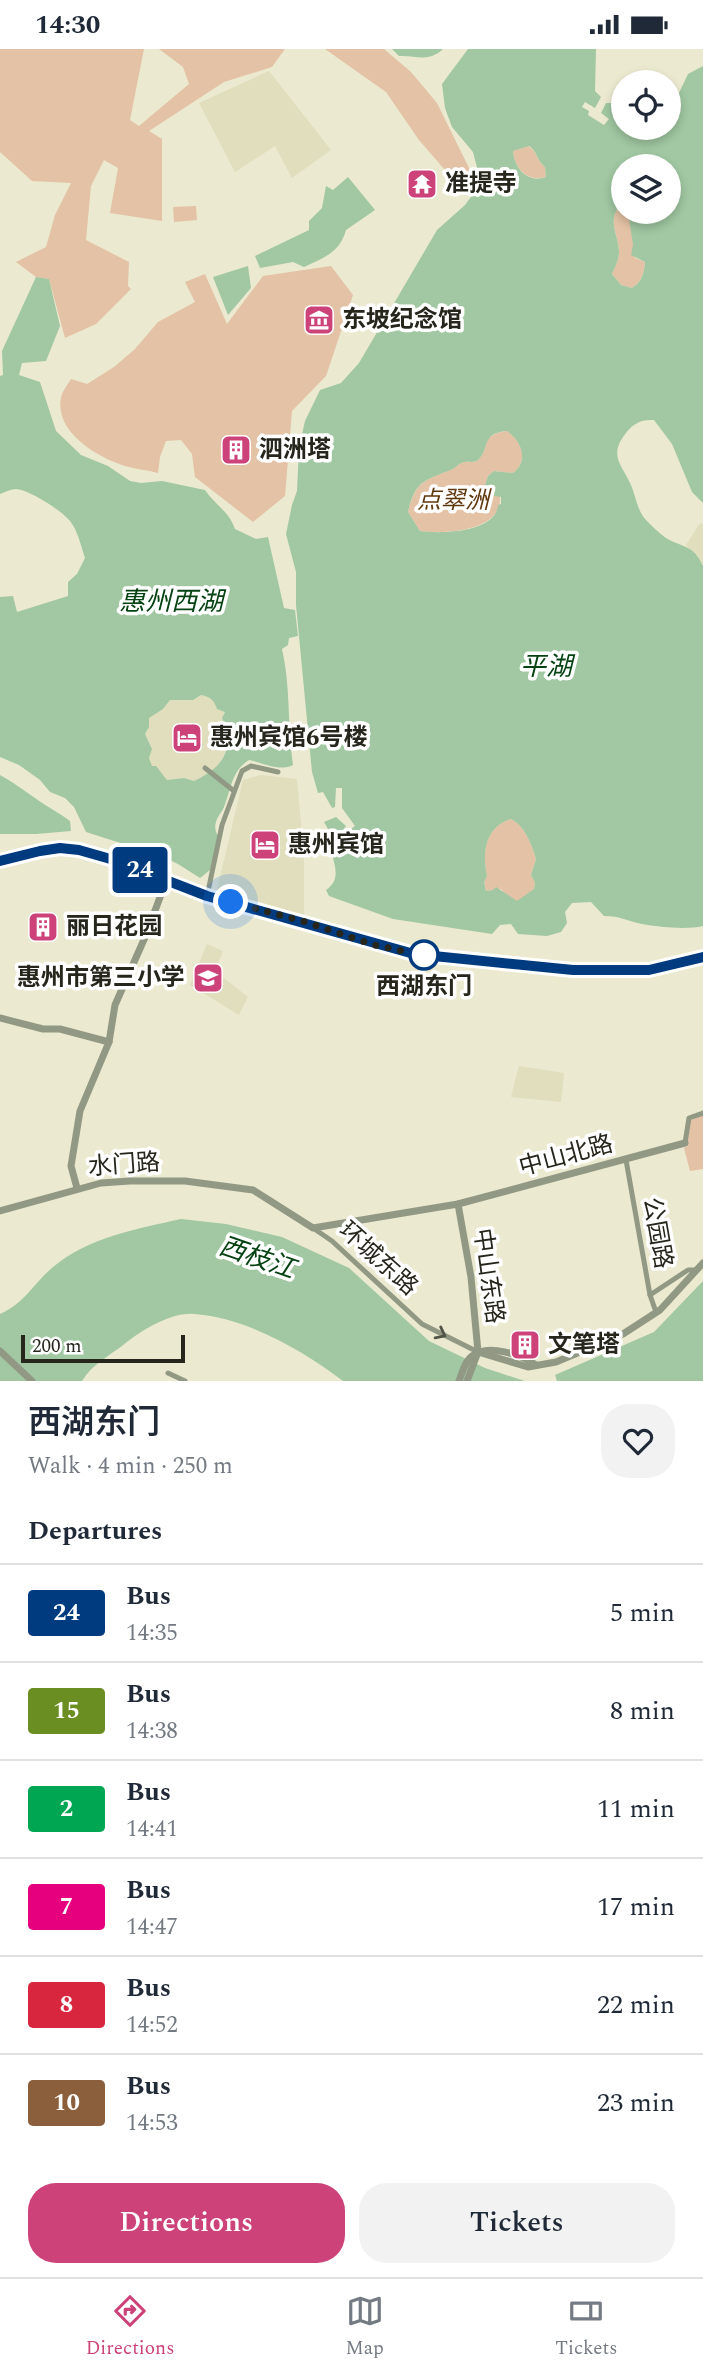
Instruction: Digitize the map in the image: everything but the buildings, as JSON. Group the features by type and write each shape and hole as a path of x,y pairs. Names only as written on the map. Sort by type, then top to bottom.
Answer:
{"main road":[{"path":"0,861 60,848 79,850 114,860 207,896 414,954 573,970 649,970 703,957"}],"street":[{"path":"207,896 222,825 242,771 251,766 278,772"},
{"path":"205,768 234,791"},
{"path":"77,1188 71,1167 80,1111 109,1042 115,1005 166,881"},
{"path":"0,1018 43,1030 60,1030 109,1042"},
{"path":"685,1143 689,1118 703,1113"},
{"name":"中山北路","path":"313,1228 458,1204 685,1143"},
{"name":"公园路","path":"626,1160 650,1295 656,1313"},
{"name":"水门路","path":"0,1211 77,1188 130,1181 176,1181 253,1190"},
{"name":"环城东路","path":"253,1190 332,1241 422,1324 478,1352"},
{"name":"中山东路","path":"458,1204 471,1277 478,1352"},
{"path":"459,1381 478,1352 487,1349 527,1359 536,1366 556,1362 623,1334 656,1313 703,1263"},
{"path":"650,1295 688,1271 695,1270"},
{"path":"0,1351 32,1381"},
{"path":"467,1381 470,1364"},
{"path":"168,1373 186,1381"}],"shaded area":[{"path":"269,71 331,150 292,178 275,146 235,172 199,103"},
{"path":"700,523 703,525 703,566 686,545"},
{"name":"惠州宾馆6号楼","path":"201,695 210,697 225,712 222,718 228,734 228,746 217,769 204,777 194,781 184,778 167,780 152,766 149,758 152,749 145,734 149,727 149,718 163,709 170,700 193,700"},
{"name":"惠州宾馆","path":"261,775 297,779 304,858 304,916 216,894 243,780"},
{"name":"惠州市第三小学","path":"207,944 223,951 215,971 248,997 239,1015 190,985"},
{"path":"519,1066 564,1073 561,1102 511,1097"}],"green space":[{"path":"0,49 144,49 130,120 139,126 189,84 183,67 159,49 285,49 272,67 224,82 149,131 162,139 162,221 110,213 118,168 104,160 91,186 86,240 129,262 128,286 131,289 96,324 65,338 49,279 36,277 16,262 46,247 55,215 71,183 32,181 0,152"},
{"path":"325,49 384,49 411,72 437,103 470,170 465,193 419,140 386,92"},
{"path":"528,146 545,167 546,177 528,176 516,163 513,151"},
{"path":"196,206 197,220 174,222 173,207"},
{"path":"614,224 631,224 635,258 645,262 640,280 632,288 621,285 612,274 619,255"},
{"path":"331,266 353,295 326,376 292,411 285,496 253,522 195,477 192,454 181,440 166,441 158,473 125,466 101,456 89,449 69,430 60,407 62,394 71,379 87,384 114,367 135,349 158,322 195,302 185,282 205,274 227,324 263,276"},
{"name":"点翠洲","path":"507,431 520,446 521,463 513,473 494,471 488,476 483,493 500,496 498,508 492,517 482,524 457,531 420,531 408,512 418,487 461,463 478,460 492,435"},
{"path":"511,819 524,831 536,859 531,875 535,883 534,889 517,902 501,889 486,891 484,881 487,876 487,842 496,828"},
{"path":"703,1115 703,1169 690,1171 684,1148 687,1146 691,1120"}],"water":[{"path":"392,49 443,49 432,56 422,57 399,56"},
{"name":"平湖","path":"468,49 596,49 595,91 601,97 595,108 585,102 582,107 589,111 588,115 604,125 609,119 601,113 606,103 611,103 611,140 681,140 681,89 688,74 703,66 703,503 692,492 672,444 654,420 640,422 629,429 619,444 617,455 646,520 666,538 691,550 703,566 703,926 664,927 604,916 591,902 572,903 565,912 567,923 561,932 547,936 518,934 511,924 500,925 492,934 393,919 329,896 326,890 335,876 331,850 339,851 338,836 332,836 324,822 336,817 346,826 344,829 347,832 355,826 342,808 342,788 336,788 335,807 332,808 323,792 318,793 312,772 296,605 296,572 286,534 297,491 299,448 305,421 320,390 341,383 359,363 437,230 465,205 481,183 473,152 452,127 445,108 442,84","holes":["529,146 545,167 546,177 533,178 519,169 513,151","507,431 517,440 522,458 513,473 494,471 488,476 482,494 501,497 501,504 495,514 488,521 466,530 420,531 408,512 418,487 461,463 478,460 489,438 498,432","511,819 524,831 536,859 531,875 535,883 534,889 517,901 496,887 486,891 484,882 487,876 487,842 496,828"]},
{"path":"348,177 375,210 346,230 340,244 318,261 304,267 293,262 260,268 255,256 309,230 309,221 322,208 326,186 333,190"},
{"path":"248,266 251,288 228,315 213,277"},
{"name":"惠州西湖","path":"36,277 49,279 60,326 46,361 22,363 19,375 40,382 56,431 81,455 108,466 130,481 162,481 205,490 229,517 235,529 256,539 268,537 284,608 295,610 298,636 289,638 288,645 282,649 287,678 293,765 277,767 249,760 238,770 217,818 215,826 219,838 210,870 200,878 161,856 86,832 74,807 65,798 50,792 40,780 19,765 0,757 0,597 13,596 17,612 68,596 68,582 77,574 85,558 75,529 60,512 22,490 14,489 0,494 2,351","holes":["204,696 212,699 217,709 225,712 222,718 227,739 224,756 213,770 194,781 184,778 167,780 156,766 152,766 149,758 152,749 145,734 149,727 149,718 163,709 170,700 193,700"]},
{"path":"0,775 70,821 71,831 0,834"},
{"name":"西枝江","path":"181,1219 226,1224 282,1237 349,1268 429,1341 485,1368 525,1381 343,1381 310,1358 253,1328 213,1316 185,1314 146,1329 90,1370 82,1381 0,1381 0,1314 22,1299 53,1267 82,1248 114,1235"},
{"path":"703,1281 703,1381 557,1381 555,1375 654,1332"}],"bus line":[{"name":"24","path":"0,861 60,848 79,850 114,860 207,896 306,922 374,945 414,954 564,970 649,970 703,957"}],"place":[{"name":"准提寺","path":"422,184"},
{"name":"东坡纪念馆","path":"319,320"},
{"name":"泗洲塔","path":"236,450"},
{"name":"惠州宾馆6号楼","path":"187,738"},
{"name":"惠州宾馆","path":"265,845"},
{"name":"丽日花园","path":"43,927"},
{"name":"西湖东门","path":"424,955"},
{"name":"惠州市第三小学","path":"208,978"},
{"name":"文笔塔","path":"525,1345"}],"route":[{"path":"231,902 306,922 374,945 428,956 424,955"}]}
